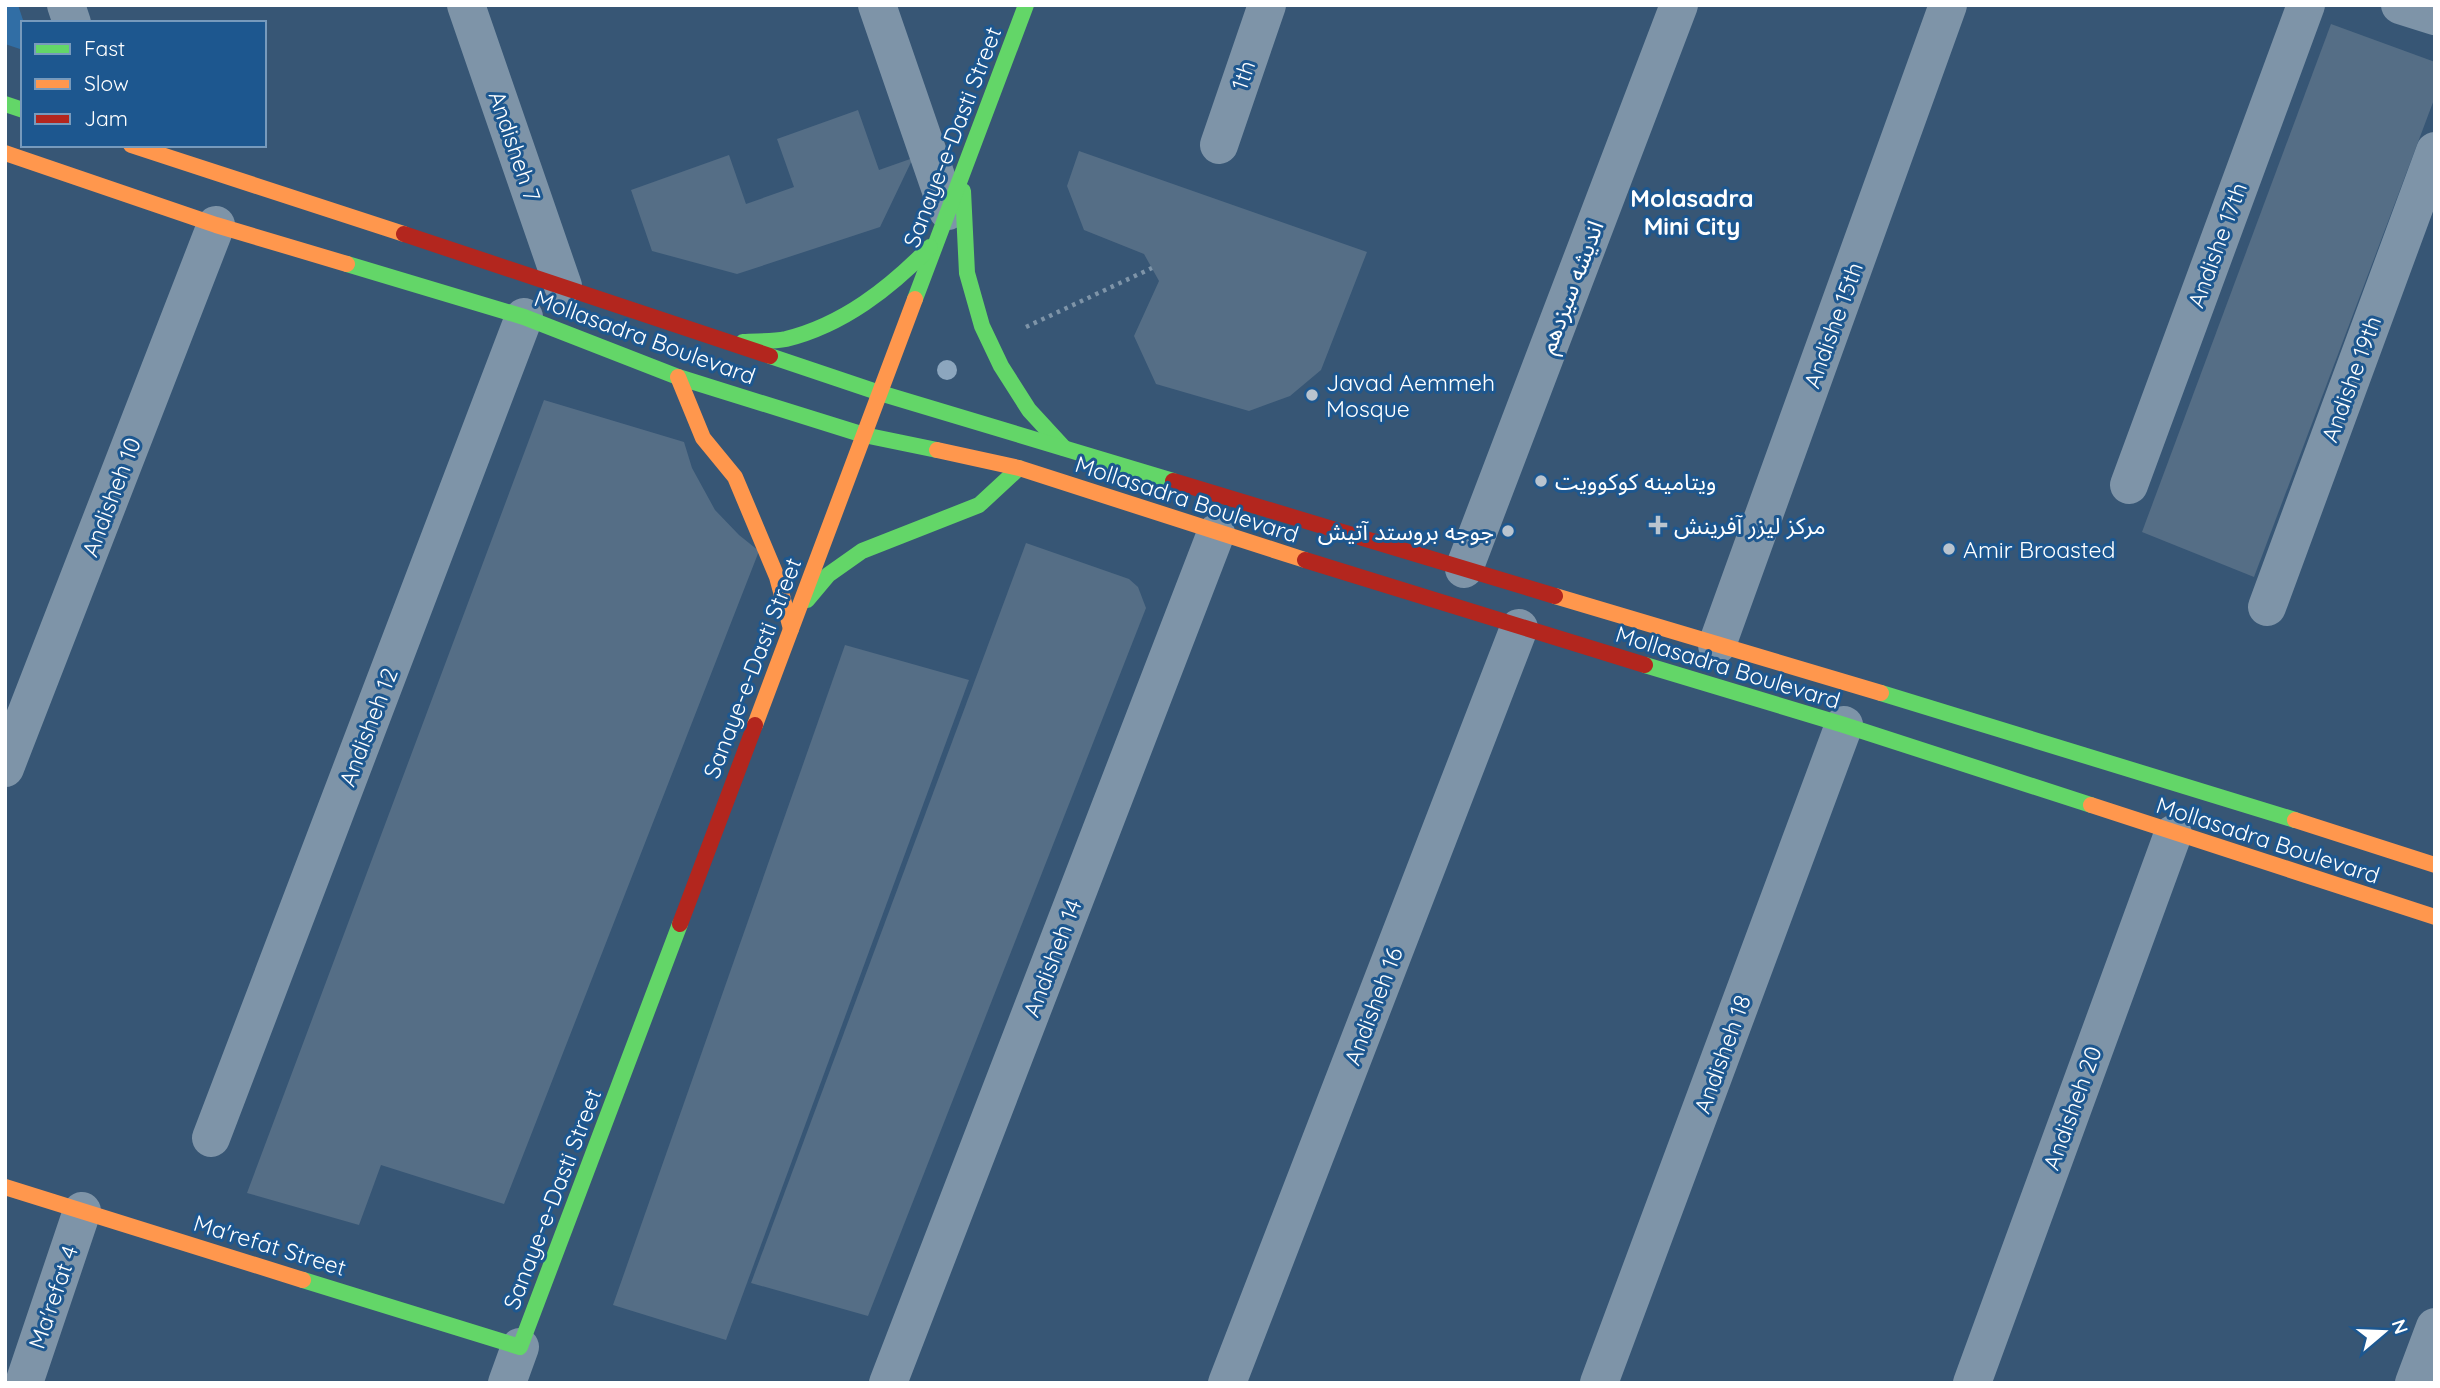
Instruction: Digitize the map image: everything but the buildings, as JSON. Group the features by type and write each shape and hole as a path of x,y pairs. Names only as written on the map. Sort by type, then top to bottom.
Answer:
{"street":[{"name":"Andisheh 7","path":"466,5 563,286"},
{"path":"732,343 785,339 817,328 854,309 915,264 943,224 877,5"},
{"name":"Sanaye-e-Dasti Street","path":"520,1347 1026,5"},
{"name":"1th","path":"1219,145 1267,5"},
{"name":"اندیشه سیزدهم","path":"1464,569 1679,5"},
{"name":"Andishe 15th","path":"1717,645 1948,5"},
{"name":"Andishe 17th","path":"2129,485 2306,5"},
{"path":"2400,5 2435,16"},
{"name":"Mollasadra Boulevard","path":"137,147 880,393 1717,645 2181,810 2435,917"},
{"name":"Andishe 19th","path":"2267,607 2435,150"},
{"name":"Mollasadra Boulevard","path":"5,153 216,225 524,317 678,377 864,435 1019,468 1519,628 1844,725 2181,810 2435,865"},
{"path":"962,174 967,273 982,326 1001,366 1028,410 1064,448"},
{"name":"Andisheh 10","path":"5,768 216,225"},
{"name":"Andisheh 12","path":"211,1138 524,317"},
{"path":"678,377 703,438 735,477 777,577 790,629"},
{"path":"797,613 828,575 862,551 979,505 1019,468"},
{"name":"Andisheh 14","path":"888,1383 1216,533"},
{"name":"Andisheh 16","path":"1227,1383 1519,628"},
{"name":"Andisheh 18","path":"1599,1383 1844,725"},
{"name":"Andisheh 20","path":"1972,1383 2181,810"},
{"name":"Ma'refat Street","path":"5,1187 520,1347"},
{"name":"Ma'refat 4","path":"24,1383 82,1211"},
{"path":"2414,1383 2435,1327"},
{"path":"507,1383 520,1347"}],"path":[{"path":"990,343 1152,268"}],"shaded area":[{"path":"5,5 18,5 23,21 21,21 21,49 5,44"}],"traffic: fast":[{"path":"915,299 1026,5"},
{"path":"5,104 21,109"},
{"path":"963,191 967,273 982,326 1001,366 1029,410 1064,448"},
{"path":"743,342 786,339 807,333 846,315 899,277 930,247"},
{"path":"347,264 524,317 678,377 864,435 937,450"},
{"path":"770,356 880,393 1173,481"},
{"path":"807,600 828,575 862,551 979,505 1019,468"},
{"path":"1645,665 1844,725 2091,805"},
{"path":"1881,693 2295,820"},
{"path":"303,1280 520,1347 680,924"}],"traffic: slow":[{"path":"137,147 404,234"},
{"path":"5,153 216,225 347,264"},
{"path":"755,725 915,299"},
{"path":"678,377 703,438 735,477 777,577 791,629"},
{"path":"937,450 1019,468 1305,560"},
{"path":"1555,596 1881,693"},
{"path":"2091,805 2435,917"},
{"path":"2295,820 2435,865"},
{"path":"5,1187 303,1280"}],"traffic: jam":[{"path":"404,234 770,356"},
{"path":"1173,481 1555,596"},
{"path":"1305,560 1645,665"},
{"path":"680,924 755,725"}],"place":[{"name":"Javad Aemmeh Mosque","path":"1312,395"},
{"name":"ویتامینه کوکوویت","path":"1541,481"},
{"name":"مرکز لیزر آفرینش","path":"1658,525"},
{"name":"جوجه بروستد آتیش","path":"1508,531"},
{"name":"Amir Broasted","path":"1949,549"}],"district":[{"name":"Molasadra Mini City","path":"1692,212"}]}
